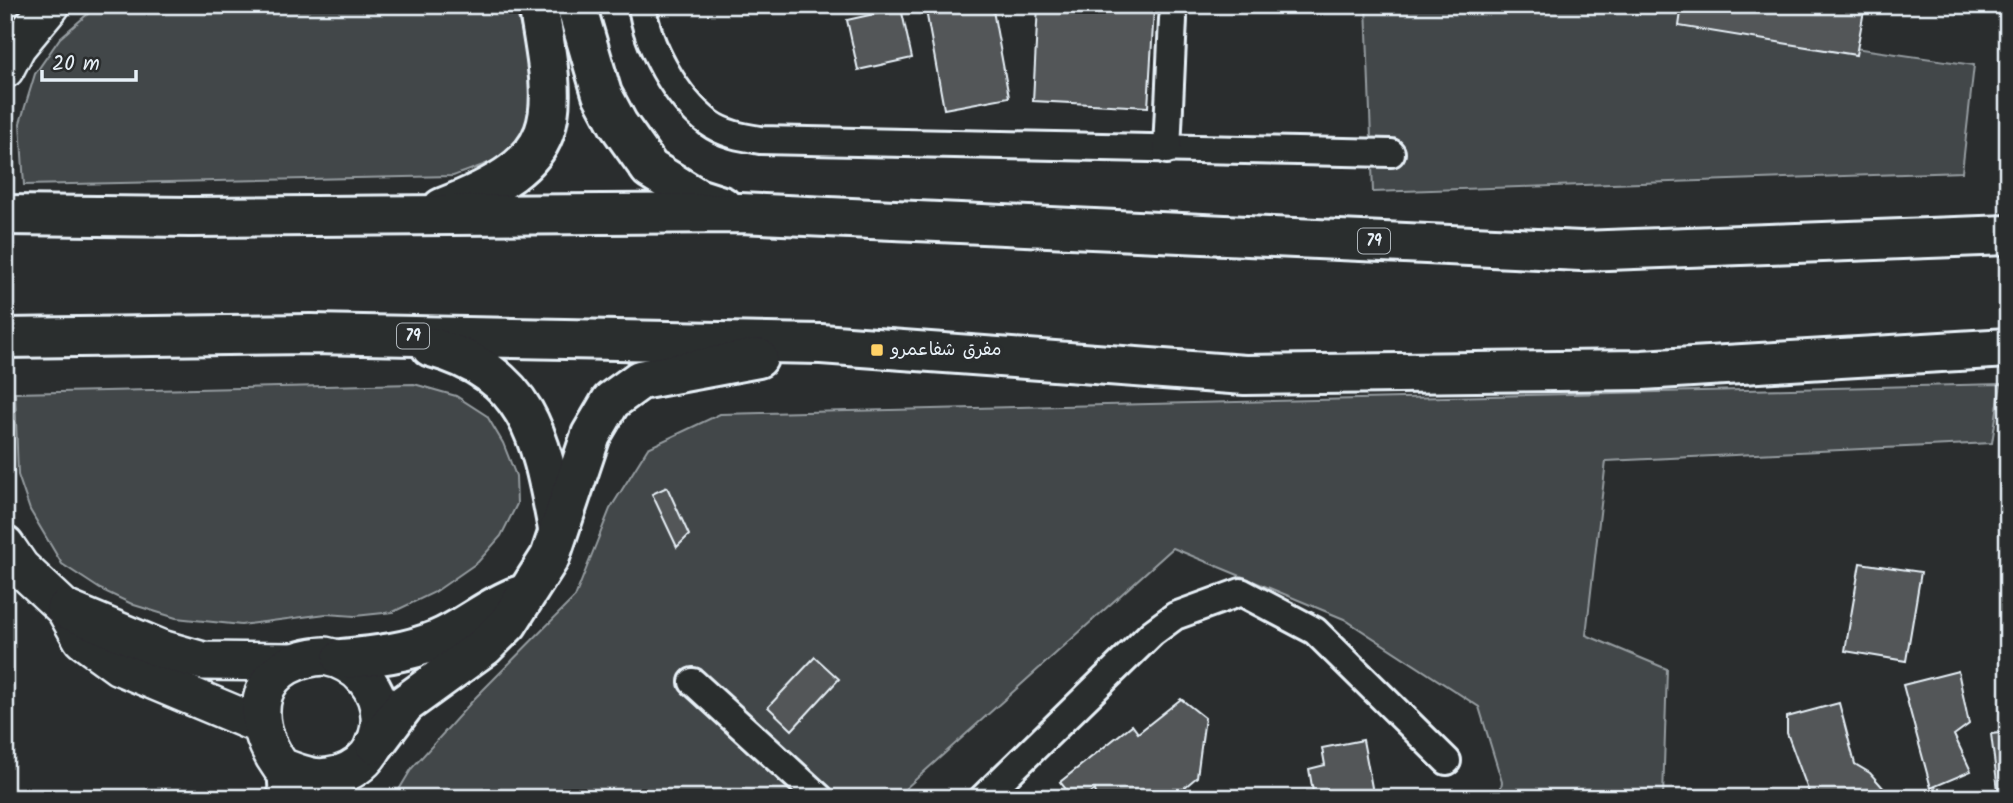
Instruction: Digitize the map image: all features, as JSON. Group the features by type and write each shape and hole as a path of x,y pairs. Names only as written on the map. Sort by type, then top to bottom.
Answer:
{"highway":[{"path":"422,215 502,182 534,152 547,127 551,98 549,64 538,5"},
{"path":"576,5 602,94 618,124 650,169 697,198 740,213"},
{"name":"79","path":"5,215 740,213 1581,250 2008,235"},
{"path":"311,334 418,344 462,355 484,368 506,386 533,427 542,448 559,531"},
{"name":"79","path":"5,338 311,334 821,345 1245,375 1642,370 2008,348"},
{"path":"365,755 405,704 485,646 508,623 523,595 550,557 591,435 611,401 640,380 821,345"},
{"path":"342,659 400,652 439,639 495,604 523,595"}],"street":[{"path":"5,69 17,47 51,5"},
{"path":"642,5 665,71 708,123 727,133 760,140 1391,153"},
{"path":"1167,150 1173,19"},
{"path":"5,545 20,567 65,609 82,639 119,666 260,725"},
{"path":"983,798 1152,634 1175,616 1241,592 1315,631 1447,761"},
{"path":"65,609 160,649 203,661 293,662 325,656 342,659 372,683 380,703 381,724 337,798"},
{"path":"293,662 266,689 260,707 260,725 282,783 328,777 365,755"},
{"path":"693,682 820,798"}],"shaded area":[{"path":"98,5 515,5 531,78 531,116 526,132 509,152 453,176 24,185 20,123 35,74 60,38"},
{"path":"1366,5 1673,5 1686,24 1974,65 1962,172 1373,192"},
{"path":"414,384 456,396 487,416 503,443 516,476 517,504 501,536 478,562 435,592 393,612 355,616 326,614 241,625 176,618 134,605 100,589 62,564 30,510 18,475 15,393"},
{"path":"2001,384 1992,443 1606,461 1586,635 1667,669 1663,798 1499,798 1502,782 1479,707 1344,619 1173,548 895,798 394,798 412,768 476,697 575,597 610,509 648,448 720,414"}],"building":[{"path":"925,5 992,5 1009,97 944,109"},
{"path":"1038,5 1154,9 1148,107 1033,101"},
{"path":"1682,5 1865,5 1856,55 1679,26"},
{"path":"901,8 912,58 858,70 847,20"},
{"path":"667,487 689,535 677,547 652,494"},
{"path":"1860,563 1921,572 1906,661 1845,651"},
{"path":"815,657 839,679 792,730 768,707"},
{"path":"1958,671 1969,724 1954,735 1971,771 1931,788 1903,685"},
{"path":"1181,699 1205,718 1197,777 1172,798 1097,798 1095,790 1083,798 1073,798 1060,782 1132,725 1138,733"},
{"path":"1839,703 1855,764 1870,773 1886,791 1879,798 1811,798 1787,733 1787,717"},
{"path":"2008,732 2008,798 1999,798 1991,734"},
{"path":"1363,740 1374,798 1314,798 1309,769 1325,765 1322,748"}],"place":[{"name":"مفرق شفاعمرو","path":"877,350"}]}
